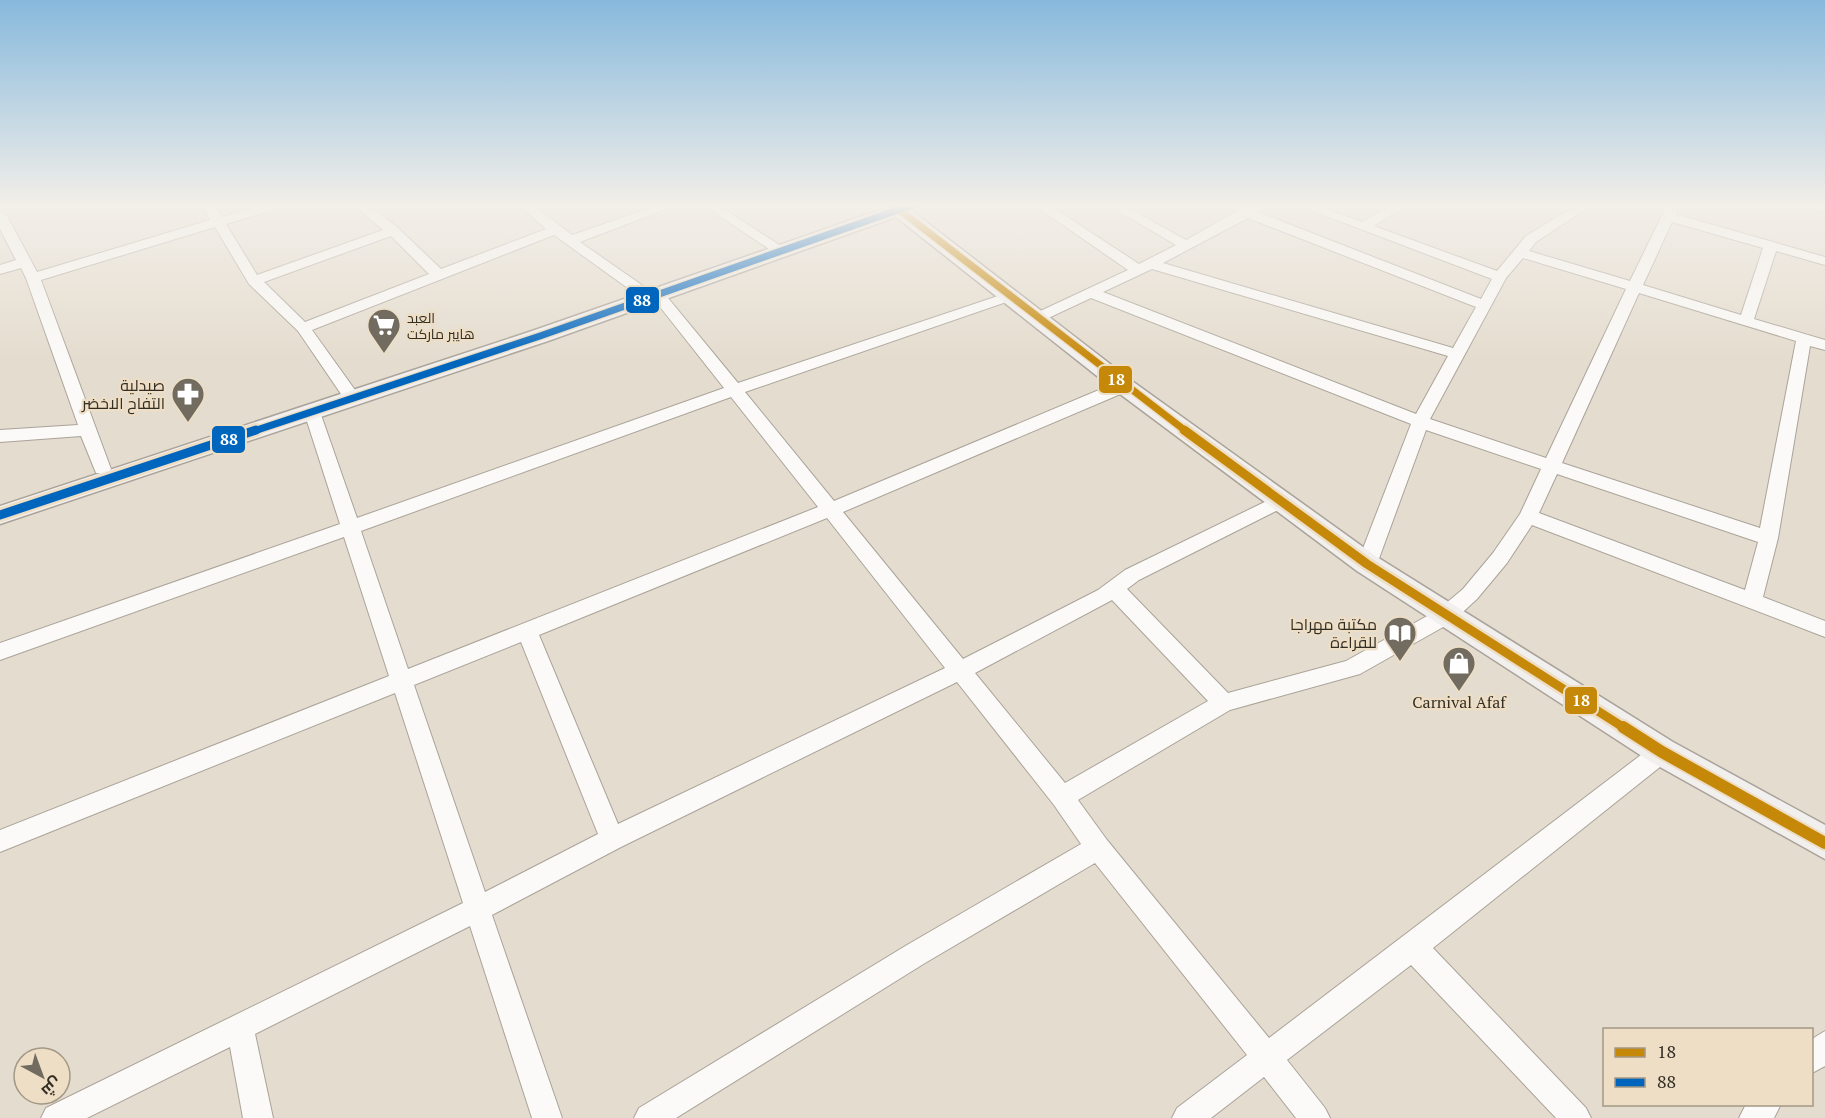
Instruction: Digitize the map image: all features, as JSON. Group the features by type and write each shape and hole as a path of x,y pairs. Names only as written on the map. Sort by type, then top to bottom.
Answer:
{"street":[{"path":"19,257 33,279 102,469"},
{"path":"33,279 103,257"},
{"path":"239,257 254,281 303,327 347,390"},
{"path":"254,281 320,257"},
{"path":"420,257 437,274"},
{"path":"303,327 482,257"},
{"path":"597,257 650,293 735,390 1062,797 1098,848 1315,1118"},
{"path":"0,502 650,293 745,257"},
{"path":"0,515 312,412 753,257"},
{"path":"962,257 1124,386 1367,564 1445,616 1662,752 1825,843"},
{"path":"1129,257 1144,266 1458,354"},
{"path":"1039,317 1160,257"},
{"path":"1361,257 1483,305"},
{"path":"1444,257 1500,278"},
{"path":"1367,564 1420,422 1483,305 1514,257"},
{"path":"1535,257 1825,345"},
{"path":"1062,797 1224,703 1352,669 1445,616 1470,594 1500,558 1528,516 1647,257"},
{"path":"1746,321 1767,257"},
{"path":"0,270 22,263"},
{"path":"1091,293 1420,422 1768,538"},
{"path":"0,652 735,390 1010,296"},
{"path":"1752,603 1768,538 1804,338"},
{"path":"0,841 830,510 1124,386"},
{"path":"312,412 547,1118"},
{"path":"0,436 87,430"},
{"path":"56,1118 477,910 612,839 959,671 1115,589 1132,575 1279,501"},
{"path":"1528,516 1825,629"},
{"path":"1115,589 1224,703"},
{"path":"527,632 612,839"},
{"path":"1187,1118 1413,947 1662,752"},
{"path":"649,1118 916,954 1098,848"},
{"path":"1413,947 1576,1118"},
{"path":"240,1027 258,1118"},
{"path":"1813,1058 1825,1045"},
{"path":"1754,1118 1765,1106"}],"transit line":[{"name":"88","path":"0,515 540,336 764,257"},
{"name":"18","path":"960,257 1124,386 1367,564 1662,752 1825,843"}],"place":[{"name":"العبد هايبر ماركت","path":"384,354"},
{"name":"صيدلية التفاح الاخضر","path":"188,423"},
{"name":"مكتبة مهراجا للقراءة","path":"1400,662"},
{"name":"Carnival Afaf","path":"1459,692"}]}
